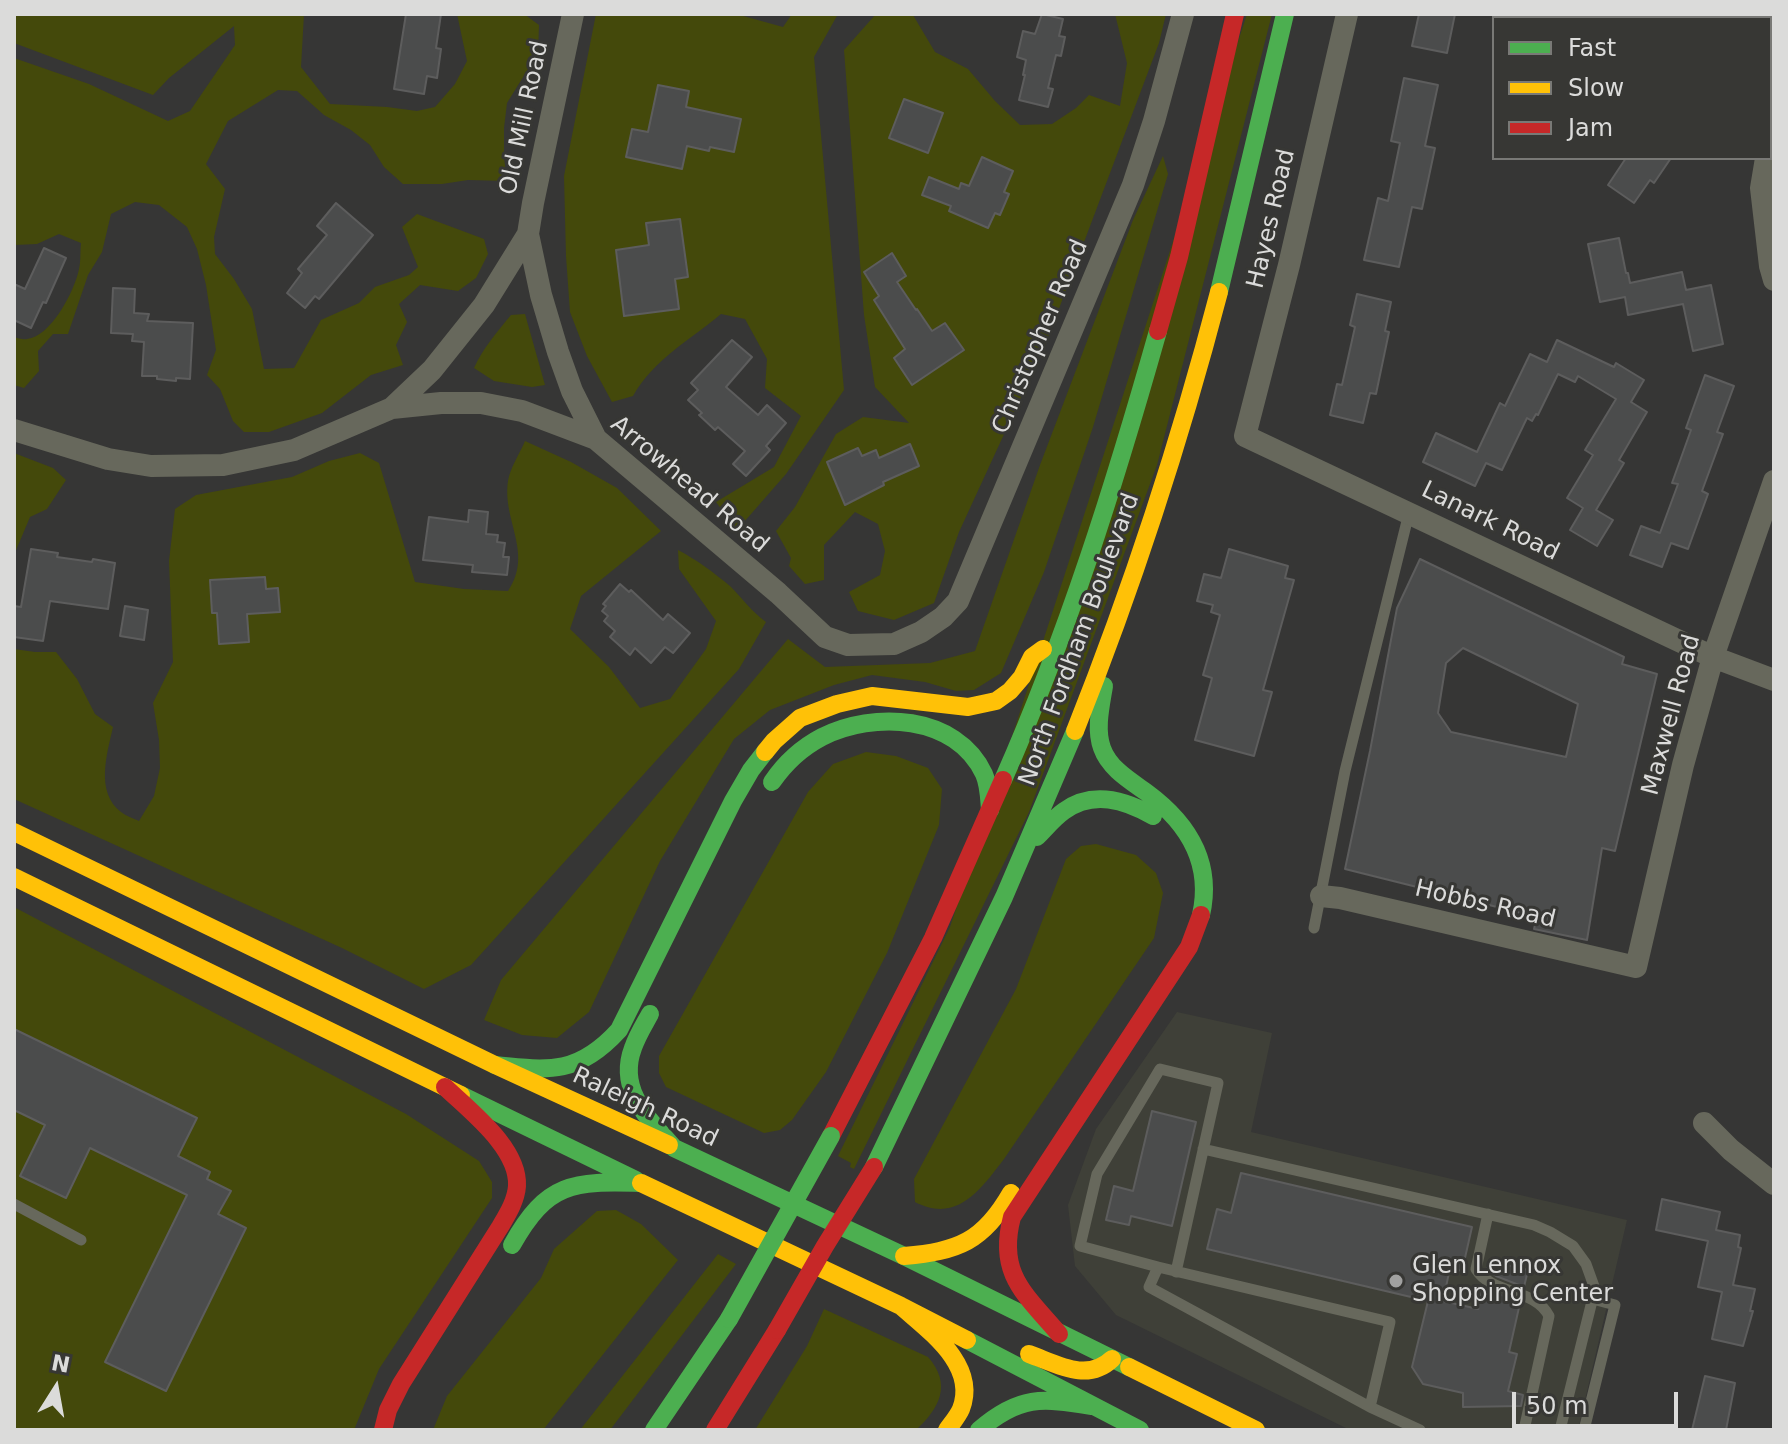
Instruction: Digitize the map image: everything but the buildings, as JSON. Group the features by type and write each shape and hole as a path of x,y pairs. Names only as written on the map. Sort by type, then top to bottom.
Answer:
{"main road":[{"name":"North Fordham Boulevard","path":"654,1430 729,1319 831,1136 933,938 1021,739 1062,636 1139,399 1171,285 1235,14"},
{"name":"North Fordham Boulevard","path":"715,1430 874,1167 949,1015 1060,769 1117,620 1197,375 1234,234 1285,14"},
{"path":"1059,1334 1012,1273 1005,1243 1007,1230 1012,1217 1189,947 1203,907 1202,862 1190,836 1172,813 1114,767 1102,747 1102,697 1117,620"},
{"path":"495,1065 559,1069 586,1060 612,1039 751,770 774,741 800,718 837,704 872,696 968,707 996,701 1022,677 1032,657 1062,636"},
{"path":"761,801 780,770 813,743 833,731 868,722 887,721 931,728 956,739 984,774 990,810"},
{"path":"904,1256 969,1243 993,1222 1179,929 1188,882 1184,859 1177,842 1158,819 1145,811 1117,799 1087,799 1063,811 1026,848"},
{"name":"Raleigh Road","path":"14,832 495,1065 904,1256 1256,1430"},
{"path":"14,877 641,1183 901,1306 1140,1430"},
{"path":"657,1002 631,1053 629,1078 636,1103 674,1148"},
{"path":"383,1430 388,1410 401,1384 500,1227 516,1191 516,1171 504,1148 445,1087"},
{"path":"503,1259 537,1207 556,1192 597,1182 641,1183"},
{"path":"901,1306 1074,1370 1098,1371 1112,1359"},
{"path":"901,1306 953,1355 963,1372 967,1392 964,1405 947,1430"},
{"path":"979,1430 995,1415 1017,1403 1049,1400 1092,1406"}],"street":[{"name":"Old Mill Road","path":"573,14 528,234 541,295 558,352 572,391 596,439"},
{"name":"Christopher Road","path":"894,644 921,632 943,617 958,601 1133,185 1183,14"},
{"name":"Hayes Road","path":"1245,436 1289,265 1347,14"},
{"path":"1766,160 1761,188 1774,280"},
{"name":"Old Mill Road","path":"392,408 432,370 484,305 528,234"},
{"name":"Arrowhead Road","path":"14,430 108,459 151,466 223,465 294,450 392,408 481,403 522,411 596,439 778,593 825,637 848,645 894,644"},
{"name":"Lanark Road","path":"1245,436 1713,657 1774,680"},
{"name":"Maxwell Road","path":"1636,967 1683,765 1713,657 1774,481"},
{"name":"Hobbs Road","path":"1321,896 1636,967"},
{"path":"1704,1123 1731,1150 1774,1184"}],"lane":[{"path":"1314,928 1345,771 1409,512"},
{"path":"1176,1272 1218,1083 1160,1069 1097,1174 1080,1246 1176,1272 1390,1322 1370,1407"},
{"path":"1203,1149 1534,1225 1573,1246 1586,1264 1595,1289 1560,1430"},
{"path":"14,1204 81,1240"},
{"path":"1488,1214 1476,1269 1486,1281 1529,1298 1545,1308 1549,1316 1524,1430"},
{"path":"1158,1267 1149,1287 1370,1407 1420,1430"},
{"path":"1584,1430 1615,1305 1593,1299"}],"shaded area":[{"path":"1177,1012 1272,1033 1251,1132 1627,1220 1578,1430 1350,1430 1116,1315 1075,1266 1068,1205 1096,1129"}],"green space":[{"path":"14,14 304,14 301,67 330,104 417,111 435,107 455,84 467,61 457,14 524,14 539,25 538,53 507,103 504,158 507,181 403,184 384,167 370,145 324,115 297,91 278,90 228,121 206,164 225,189 214,237 215,254 252,309 264,369 294,368 321,320 359,303 375,287 409,275 418,267 402,227 417,214 484,239 488,254 476,278 458,291 420,285 399,304 407,322 396,345 403,365 371,375 322,413 269,432 244,432 233,421 220,389 207,375 216,350 206,285 197,249 187,227 159,205 135,202 111,214 102,252 88,275 68,334 53,334 38,351 39,371 24,388 14,385 14,337 26,339 36,336 53,322 77,278 81,243 59,234 37,244 14,245 14,58 89,84 168,121 190,111 235,45 234,26 169,78 153,95 14,43"},
{"path":"596,14 736,14 783,27 792,14 838,14 814,57 844,390 786,474 737,530 716,502 774,467 801,416 765,388 767,359 745,319 721,314 651,371 633,396 612,402 587,356 570,312 564,176"},
{"path":"876,14 913,15 935,52 968,69 1020,125 1052,124 1089,95 1120,106 1127,63 1115,14 1166,14 1159,43 1046,343 959,532 934,603 894,620 858,611 849,592 880,575 885,551 878,524 855,512 824,545 824,580 805,584 789,566 791,558 776,531 795,507 836,434 863,417 909,423 875,387 864,315 844,50"},
{"path":"1247,14 1272,14 1157,465 1029,812 854,1169 850,1167 851,1163 838,1156 950,927"},
{"path":"1163,156 1168,174 1093,427 1044,572 1001,673 974,690 956,691 925,682 872,675 834,685 770,710 734,739 660,861 589,1012 557,1038 522,1035 484,1020 501,980 788,639 825,667 930,663 975,651 1040,465 1133,220"},
{"path":"525,314 545,385 532,387 494,381 474,368 511,315"},
{"path":"525,441 617,488 661,531 581,596 570,629 609,667 640,708 670,699 706,649 716,621 679,569 678,550 730,586 766,622 739,669 471,965 424,989 342,948 14,799 14,649 56,652 77,679 95,714 113,727 105,783 113,804 139,821 154,796 160,768 153,703 173,662 169,561 175,509 196,495 292,477 329,461 360,453 379,463 415,582 508,591 515,577 518,550 509,510 508,481"},
{"path":"14,453 53,468 66,480 47,509 30,517 14,555"},
{"path":"866,752 896,756 928,768 942,789 939,825 887,953 826,1072 792,1120 780,1130 764,1133 666,1087 659,1073 659,1056 808,792 833,764"},
{"path":"1096,844 1136,855 1156,873 1163,893 1154,938 1004,1159 977,1192 956,1206 943,1209 915,1202 914,1179 1016,989 1066,859 1081,846"},
{"path":"14,907 406,1114 479,1161 492,1182 492,1198 379,1369 354,1430 14,1430"},
{"path":"616,1210 641,1224 678,1260 543,1430 433,1430 447,1396 541,1278 554,1249 597,1211"},
{"path":"718,1254 736,1264 610,1430 580,1430"},
{"path":"824,1309 928,1357 940,1377 940,1395 931,1413 916,1430 755,1430 807,1346"}],"traffic: fast":[{"path":"1219,292 1285,14"},
{"path":"1003,780 1069,615 1125,445 1158,331"},
{"path":"1104,686 1099,725 1102,748 1115,768 1161,804 1185,830 1200,861 1204,896 1201,915"},
{"path":"772,782 794,756 822,737 865,723 912,723 954,739 971,754 986,778 990,810"},
{"path":"874,1167 1004,897 1075,731"},
{"path":"495,1065 532,1068 563,1066 591,1055 619,1030 733,801 765,752"},
{"path":"1037,837 1064,811 1086,801 1120,802 1153,816"},
{"path":"650,1014 633,1048 629,1077 638,1103 674,1148"},
{"path":"461,1095 636,1180"},
{"path":"729,1319 831,1136"},
{"path":"674,1148 904,1256 1129,1367"},
{"path":"512,1245 537,1208 564,1190 597,1183 641,1183"},
{"path":"654,1430 729,1319"},
{"path":"967,1340 1140,1430"},
{"path":"979,1430 1007,1410 1032,1402 1059,1401 1092,1406"}],"traffic: slow":[{"path":"1075,731 1154,514 1219,292"},
{"path":"765,752 800,718 837,704 872,696 968,707 996,701 1010,691 1022,677 1032,657 1043,649"},
{"path":"14,832 495,1065 669,1145"},
{"path":"14,877 461,1095"},
{"path":"641,1183 967,1340"},
{"path":"904,1256 940,1251 967,1241 990,1223 1011,1193"},
{"path":"901,1306 948,1350 963,1378 961,1409 947,1430"},
{"path":"1029,1354 1082,1371 1092,1370 1112,1359"},
{"path":"1129,1367 1256,1430"}],"traffic: jam":[{"path":"1158,331 1179,257 1235,14"},
{"path":"831,1136 933,938 1003,780"},
{"path":"1059,1334 1025,1294 1011,1269 1008,1237 1012,1217 1189,947 1201,915"},
{"path":"383,1430 388,1410 401,1384 500,1227 516,1192 516,1172 502,1144 445,1087"},
{"path":"777,1330 874,1167"},
{"path":"715,1430 777,1330"}],"place":[{"name":"Glen Lennox Shopping Center","path":"1396,1281"}]}
